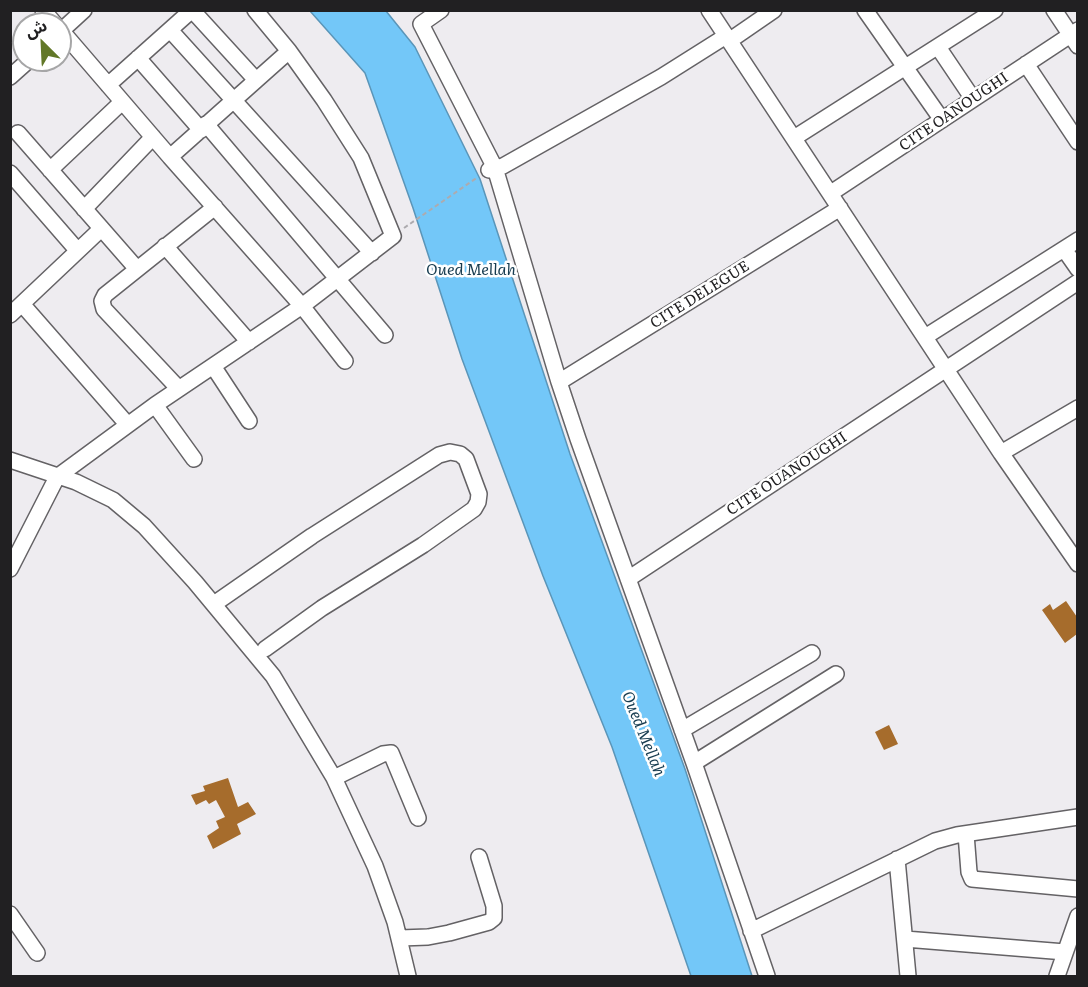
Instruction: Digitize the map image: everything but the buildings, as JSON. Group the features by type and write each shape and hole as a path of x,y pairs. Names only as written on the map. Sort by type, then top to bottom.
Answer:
{"street":[{"path":"72,19 84,10"},
{"path":"108,85 192,10 256,80"},
{"path":"11,565 57,477 179,388 302,306 395,235 361,158 290,51 255,10"},
{"path":"441,10 421,24 492,169 559,382 767,976"},
{"path":"709,10 1001,453 1077,564"},
{"path":"492,169 503,166 661,77 774,10"},
{"path":"865,10 942,120"},
{"path":"1054,10 1075,37"},
{"path":"795,138 938,47 988,12"},
{"path":"170,30 372,253"},
{"name":"CITE OANOUGHI","path":"831,194 1026,64 1075,37"},
{"path":"72,44 302,306 345,361"},
{"path":"938,47 973,99"},
{"path":"170,157 290,51"},
{"path":"138,58 203,127 385,335"},
{"path":"1026,64 1077,142"},
{"path":"50,170 122,102"},
{"path":"18,133 137,269"},
{"path":"84,209 153,137"},
{"path":"10,173 77,250"},
{"path":"179,388 104,309 102,301 105,295 215,207"},
{"name":"CITE DELEGUE","path":"559,382 840,208"},
{"path":"10,315 101,229"},
{"path":"925,337 1071,244 1077,269"},
{"path":"165,246 249,342"},
{"name":"CITE OUANOUGHI","path":"628,579 1077,282"},
{"path":"22,304 128,424"},
{"path":"213,366 249,421"},
{"path":"155,405 194,459"},
{"path":"1001,453 1077,408"},
{"path":"214,604 312,536 439,455 450,452 460,454 466,459 479,494 474,509 265,648"},
{"path":"10,460 76,482 113,500 144,526 214,604 273,676 334,778 375,866 400,938 408,976"},
{"path":"682,730 812,653"},
{"path":"694,763 836,674"},
{"path":"334,778 383,754 392,753 418,818"},
{"path":"751,931 935,841 1077,817"},
{"path":"966,834 969,872 972,879 1077,889"},
{"path":"400,938 449,933 489,922 494,918 494,906 480,857"},
{"path":"897,859 908,976"},
{"path":"10,914 37,953"},
{"path":"1057,976 1077,916"},
{"path":"905,939 1065,952"}],"path":[{"path":"395,235 492,169"}],"water":[{"name":"Oued Mellah","path":"310,11 386,11 415,47 480,179 570,454 685,769 752,976 691,976 612,747 543,576 462,359 413,208 365,73"}]}
